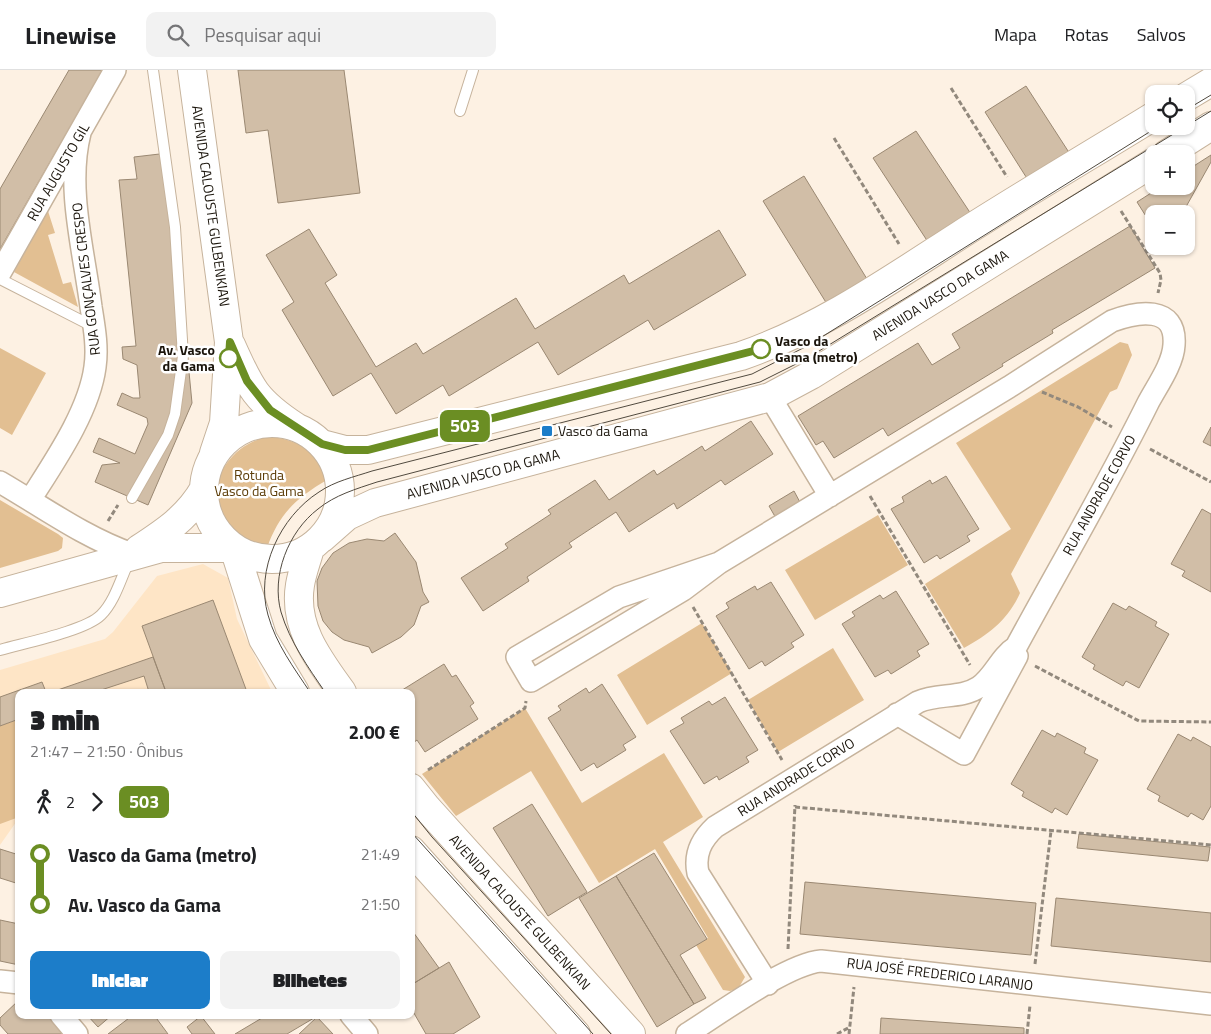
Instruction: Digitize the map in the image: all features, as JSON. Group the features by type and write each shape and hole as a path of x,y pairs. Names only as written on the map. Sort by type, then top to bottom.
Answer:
{"main road":[{"name":"AVENIDA CALOUSTE GULBENKIAN","path":"192,70 230,342 224,423 213,457"},
{"path":"1195,92 1211,82"},
{"path":"316,543 298,554 270,559 254,556 234,548 220,535 211,521 206,506 204,489 206,472 213,457 225,442 241,430 259,424 279,423 298,428 322,444 345,450 368,450 741,356 802,331 1145,121"},
{"path":"1181,145 1211,126"},
{"name":"AVENIDA VASCO DA GAMA","path":"316,543 347,516 375,503 770,397 811,375 1145,167"},
{"name":"AVENIDA CALOUSTE GULBENKIAN","path":"230,342 247,381 257,396 270,410 298,428"},
{"path":"322,444 334,461 340,481 341,495 338,511 316,543 300,584 298,609 310,644 340,689"},
{"path":"132,554 176,524 189,511 204,489"},
{"path":"0,592 132,554 161,548 234,548"},
{"path":"234,548 263,638 293,689"},
{"name":"AVENIDA CALOUSTE GULBENKIAN","path":"417,781 427,808 631,1034"},
{"path":"415,854 576,1034"}],"street":[{"name":"RUA AUGUSTO GIL","path":"0,273 115,70"},
{"name":"RUA GONÇALVES CRESPO","path":"30,500 61,448 88,392 95,368 94,327 74,186 75,154 80,133"},
{"path":"719,563 619,596 517,657 531,681 683,590 719,563 1009,387 1112,321 1129,315 1145,313"},
{"name":"RUA ANDRADE CORVO","path":"768,984 698,873 696,862 702,842 715,827 897,714 930,697 962,694 982,685 1008,652 1016,652 1131,438 1169,360 1174,344 1171,327 1164,318 1145,313"},
{"path":"770,397 830,496"},
{"path":"0,482 97,541 132,554"},
{"path":"897,714 964,754 1016,652"},
{"name":"RUA JOSÉ FREDERICO LARANJO","path":"687,1034 787,972 810,962 833,961 1211,1004"},
{"path":"0,981 15,983"},
{"path":"64,1019 77,1034"},
{"path":"354,1019 366,1034"}],"lane":[{"path":"132,498 168,435 175,414 183,356 175,227 153,70"},
{"path":"460,112 473,70"},
{"path":"0,279 94,327"},
{"path":"0,650 77,628 98,618 110,604 132,554"}],"path":[{"path":"951,88 1020,197"},
{"path":"834,138 912,265"},
{"path":"1108,190 1160,273 1159,289 1145,313"},
{"path":"1009,387 1040,391 1058,397 1211,482"},
{"path":"860,478 982,685"},
{"path":"97,541 125,494 132,498"},
{"path":"683,590 793,779 795,807 787,972"},
{"path":"1016,652 1139,722 1211,722"},
{"path":"417,781 524,708 531,681"},
{"path":"795,807 1211,845"},
{"path":"1027,1034 1051,831"},
{"path":"849,1034 857,964"},
{"path":"837,1034 850,1027"}],"shaded area":[{"path":"203,564 228,578 237,619 271,689 15,689 15,824 0,845 0,670 105,639 113,632 157,576"}],"green space":[{"path":"48,211 55,233 48,235 63,284 71,282 78,307 14,272"},
{"path":"1120,342 1128,344 1132,355 1117,389 1110,392 1011,574 1020,593 1015,603 1004,619 982,637 964,648 925,584 1011,529 956,443"},
{"path":"0,348 46,373 12,435 0,428"},
{"name":"Rotunda Vasco da Gama","path":"266,437 286,440 304,448 318,461 327,480 306,493 290,508 277,526 267,548 245,539 233,531 223,517 218,503 217,488 228,462 238,451"},
{"path":"0,500 58,534 63,538 62,548 58,551 0,568"},
{"path":"878,515 908,565 815,620 785,570"},
{"path":"702,623 732,673 647,725 617,675"},
{"path":"833,648 864,700 778,752 748,700"},
{"path":"525,708 582,803 664,753 703,817 663,842 745,977 738,989 723,990 696,945 708,938 655,849 599,883 531,771 456,816 422,774"},
{"path":"15,720 15,818 0,824 0,726"}],"building":[{"path":"69,70 103,70 0,249 0,189"},
{"path":"238,70 344,70 360,193 278,203 268,130 246,133"},
{"path":"1026,86 1070,154 1028,180 985,112"},
{"path":"916,131 971,214 928,242 873,158"},
{"path":"168,153 192,403 148,505 95,482 102,465 120,463 93,452 99,438 135,454 148,424 147,418 117,405 122,393 133,398 140,398 137,365 123,359 122,347 136,346 119,180 137,179 134,157"},
{"path":"1211,155 1211,162 1195,191 1195,165"},
{"path":"804,176 867,279 827,304 763,201"},
{"path":"1148,195 1193,195 1187,205 1145,205 1145,215 1137,202"},
{"path":"1130,226 1145,251 1145,255 1147,255 1155,268 1052,330 1053,333 1002,364 1003,366 888,436 883,428 834,458 823,441 816,445 798,416 918,343 932,365 960,348 952,334"},
{"path":"309,229 337,275 325,283 376,367 416,343 423,354 516,298 535,329 624,275 629,284 719,230 746,275 654,330 648,320 558,375 538,342 449,396 443,385 396,414 371,373 333,396 282,310 294,302 266,255"},
{"path":"751,421 773,454 725,485 721,480 677,509 674,503 629,532 616,512 569,543 572,547 527,577 529,581 483,611 461,578 508,548 505,544 551,514 548,510 595,480 609,500 654,470 657,475 702,446 705,451"},
{"path":"1211,427 1211,446 1203,442"},
{"path":"946,476 979,529 967,536 970,541 940,559 937,555 924,563 891,509 904,502 902,497 930,480 932,484"},
{"path":"794,491 802,506 777,520 769,506"},
{"path":"1202,509 1211,514 1211,592 1182,576 1185,571 1171,564"},
{"path":"395,533 416,562 423,592 429,602 421,606 414,625 401,637 372,653 369,647 344,640 332,632 323,621 318,606 317,581 322,568 333,553 349,543 367,539 384,541"},
{"path":"771,582 804,635 791,643 794,647 765,666 762,661 749,669 716,616 729,608 726,603 755,586 757,590"},
{"path":"896,591 929,644 917,651 920,656 891,674 888,670 875,677 842,624 855,616 852,612 880,595 883,599"},
{"path":"213,600 246,689 165,689 142,626"},
{"path":"1113,603 1126,610 1129,606 1157,622 1155,626 1169,634 1139,688 1126,681 1123,686 1093,669 1095,665 1082,657"},
{"path":"153,657 165,689 148,689 144,676 104,689 61,689"},
{"path":"444,664 452,677 456,675 474,703 470,706 478,719 425,752 417,740 415,742 415,689 404,689"},
{"path":"42,682 45,689 22,689"},
{"path":"602,684 636,737 623,745 626,750 597,768 594,763 581,771 548,718 561,710 558,706 586,688 589,693"},
{"path":"15,692 15,720 0,726 0,697"},
{"path":"725,697 758,750 746,757 749,762 719,780 717,776 704,784 670,731 684,723 681,718 709,701 712,705"},
{"path":"1042,730 1055,737 1057,733 1086,748 1084,753 1098,760 1067,815 1055,808 1052,813 1022,796 1024,792 1011,784"},
{"path":"1178,734 1191,741 1193,737 1211,747 1211,806 1203,820 1191,813 1188,817 1158,801 1160,796 1147,789"},
{"path":"532,804 587,892 548,916 493,828"},
{"path":"1079,834 1210,847 1208,861 1077,848"},
{"path":"0,849 15,854 15,883 0,878"},
{"path":"654,853 707,939 680,955 706,998 694,1004 616,876"},
{"path":"616,876 694,1004 657,1027 579,898"},
{"path":"805,882 1036,903 1031,955 800,934"},
{"path":"1056,898 1211,913 1211,962 1051,946"},
{"path":"0,920 15,923 15,964 0,961"},
{"path":"415,935 439,968 415,983"},
{"path":"449,962 480,1017 453,1034 426,1034 415,1015 415,983"},
{"path":"15,1004 15,1019 55,1019 67,1034 8,1034 0,1025 0,1018"},
{"path":"881,1018 1024,1028 1024,1034 880,1034"},
{"path":"91,1019 107,1019 98,1027"},
{"path":"128,1019 157,1019 168,1034 108,1034"},
{"path":"197,1019 203,1019 215,1034 192,1034 187,1027"},
{"path":"260,1019 312,1019 287,1034 235,1034"},
{"path":"315,1019 319,1019 333,1034 299,1034"}],"tram line":[{"path":"1195,105 1211,95"},
{"path":"323,689 289,634 281,612 278,584 280,570 290,542 307,519 331,500 377,482 760,382 806,359 1211,111"},
{"path":"308,689 286,655 271,626 265,598 265,580 268,563 282,530 305,503 325,488 372,471 752,374 809,345 1145,135"},
{"path":"415,816 611,1034"},
{"path":"415,836 593,1034"}],"bus line":[{"name":"503","path":"229,358 230,342 247,381 270,410 311,435 322,444 356,451 368,450 440,432 741,356 761,349"}],"place":[{"name":"Vasco da Gama (metro)","path":"761,349"},
{"name":"Av. Vasco da Gama","path":"229,358"},
{"name":"Vasco da Gama","path":"547,431"}]}
